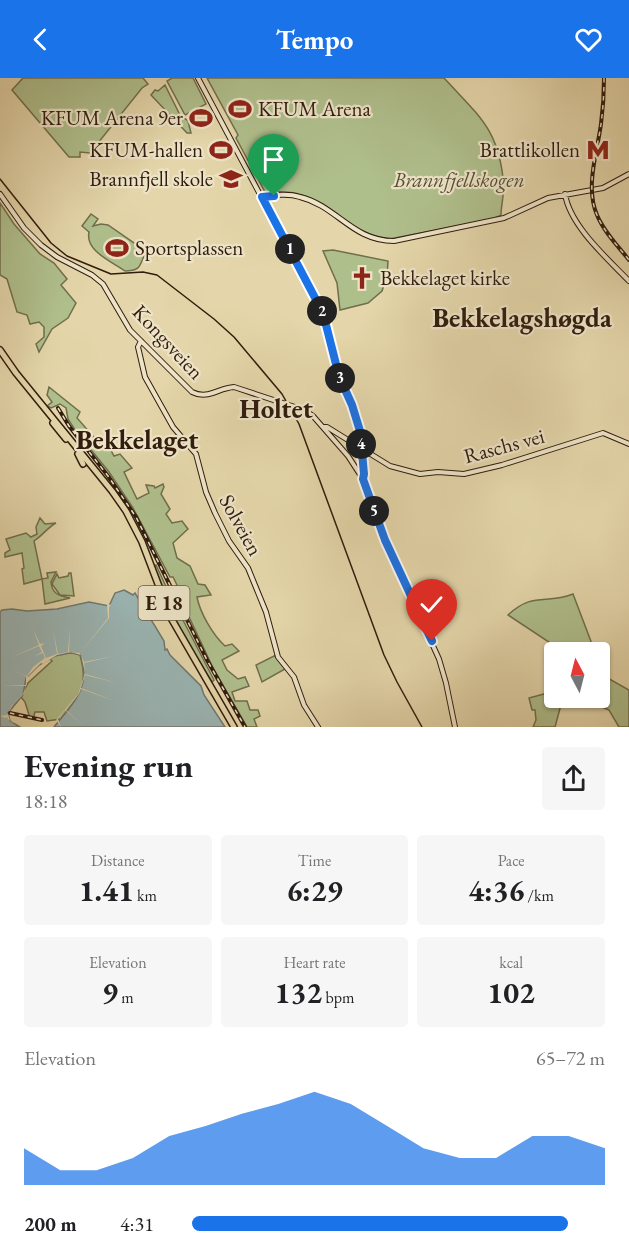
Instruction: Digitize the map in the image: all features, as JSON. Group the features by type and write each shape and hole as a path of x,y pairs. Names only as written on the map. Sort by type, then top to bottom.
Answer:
{"highway":[{"name":"E 18","path":"0,350 112,491 129,518 142,542 173,622 232,725"},
{"name":"E 18","path":"0,355 129,518"},
{"name":"E 18","path":"42,405 46,413"},
{"name":"E 18","path":"55,425 65,432"},
{"path":"78,454 83,464"}],"street":[{"path":"198,78 323,313 339,376 356,417 362,448 363,479 385,540 439,659 455,727"},
{"path":"262,197 284,195 307,199 357,232 375,239 397,240 504,218 547,199 603,188 629,174"},
{"name":"Kongsveien","path":"0,194 22,226 41,245 103,284 126,324 195,394 206,396 224,388 238,388 307,411 353,463 363,479"},
{"path":"565,194 584,232 629,281"},
{"name":"Solveien","path":"141,341 138,347 145,377 172,427 196,454 213,509 229,541 248,568 266,612 278,659 294,677 304,705 318,727"},
{"name":"Raschs vei","path":"323,427 327,427 388,465 419,474 438,472 461,474 510,464 601,433 606,433 629,444"}],"green space":[{"path":"23,78 143,78 148,84 142,88 90,153 80,152 80,157 69,157 12,90"},
{"path":"172,78 193,78 206,104 185,115 167,81"},
{"name":"Brannfjellskogen","path":"207,78 444,78 478,115 493,139 502,169 504,188 501,215 493,219 390,239 365,232 325,206 297,193 265,192"},
{"path":"165,85 180,115 188,121 191,133 187,133 151,95"},
{"path":"0,203 14,224 40,254 54,263 67,279 61,285 76,303 68,318 52,329 39,352 36,344 44,337 44,327 39,322 30,324 27,315 17,312 7,279 0,275"},
{"path":"91,214 98,219 93,226 108,225 147,252 138,268 125,271 95,250 89,239 89,232 82,226"},
{"path":"333,250 388,261 387,276 382,291 368,303 340,310 337,283 323,251"},
{"path":"49,387 80,412 77,418 99,443 105,439 114,456 120,454 132,468 124,472 137,499 149,493 146,485 155,488 163,484 161,494 170,509 166,514 172,523 182,521 188,529 173,543 177,558 190,566 198,584 205,585 211,595 197,597 204,617 212,630 225,646 232,644 239,651 222,660 227,670 238,679 245,677 249,686 232,692 235,701 247,701 250,710 258,710 260,716 254,719 257,727 247,727 214,670 175,587 177,585 173,577 170,577 133,508 109,472 75,430 68,419 66,408 60,404 51,408 47,406 52,402 47,395"},
{"path":"40,518 45,524 56,523 34,541 42,579 24,584 22,553 5,557 5,553 10,550 6,539 26,533 31,537 37,534 36,527"},
{"path":"156,565 214,680 212,682 174,622 152,567"},
{"path":"56,572 51,582 53,589 59,595 70,598 45,604 42,579 48,578 47,573"},
{"path":"71,573 74,596 60,595 52,584 57,574 59,578 68,576"},
{"path":"573,594 591,642 549,642 508,615 525,603"},
{"path":"69,652 80,655 84,675 81,690 74,703 61,719 47,721 44,712 35,712 33,719 30,718 21,697 28,683 52,661 50,659"},
{"path":"276,655 285,669 262,682 256,665"},
{"path":"610,679 629,690 629,727 619,727 609,710 604,708 610,708"},
{"path":"544,694 544,708 560,708 555,727 533,727 536,720 535,710 532,710 529,698"}],"water":[{"path":"124,590 133,595 135,593 164,641 165,650 167,649 170,655 201,686 204,695 225,727 54,727 74,702 82,686 84,676 80,654 70,653 55,656 39,665 26,678 23,695 8,713 10,721 20,727 0,727 0,612 12,609 27,611 57,609 89,602 109,606 115,593"}],"pier":[{"path":"107,604 111,605 109,618 80,653 108,618"},
{"path":"70,627 70,652 57,655 41,663 28,676 27,683 24,694 13,704 23,694 26,686 2,685 26,685 26,676 12,670 27,676 33,667 45,658 43,653 35,656 42,652 39,646 10,658 39,645 33,629 40,644 45,643 41,646 46,658 57,654 53,630 58,654 68,652"},
{"path":"81,655 84,662 114,656 84,663 85,672"},
{"path":"85,673 117,683 85,675 81,688 115,701 81,689 79,694 66,710 85,727 65,710 58,719 61,727 56,720 78,694"}],"tram line":[{"path":"0,179 51,243 67,256 111,274 143,272 157,275 234,337 282,394 299,424 384,655 422,727"}],"railway":[{"path":"604,78 592,193 600,221 629,260"},
{"path":"58,408 136,517 207,660 245,727"},
{"path":"10,713 42,720"}],"place":[{"name":"KFUM Arena","path":"240,109"},
{"name":"KFUM Arena 9er","path":"201,118"},
{"name":"KFUM-hallen","path":"221,150"},
{"name":"Brattlikollen","path":"598,150"},
{"name":"Brannfjell skole","path":"231,179"},
{"name":"Sportsplassen","path":"117,248"},
{"name":"Bekkelaget kirke","path":"362,278"}],"district":[{"name":"Bekkelagshøgda","path":"522,318"},
{"name":"Holtet","path":"276,409"},
{"name":"Bekkelaget","path":"137,440"}],"route":[{"path":"274,196 262,197 323,313 339,376 352,405 360,431 363,479 385,540 432,641"}]}
